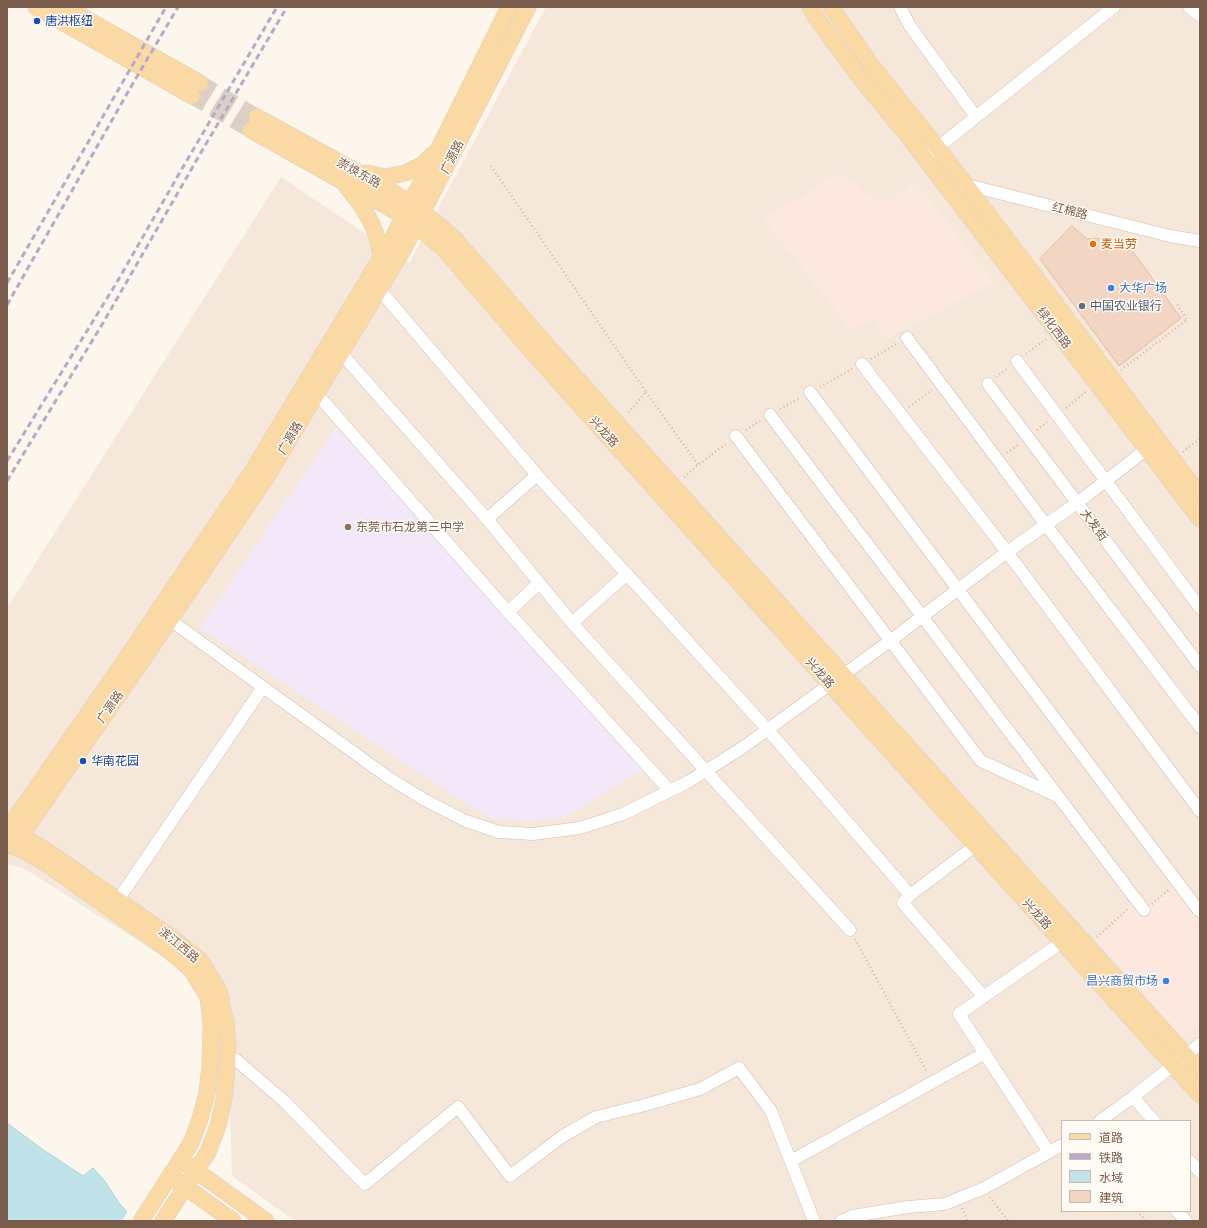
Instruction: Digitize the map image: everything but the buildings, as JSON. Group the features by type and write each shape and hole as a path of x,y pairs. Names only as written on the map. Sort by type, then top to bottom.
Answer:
{"main road":[{"path":"36,7 69,12 196,90"},
{"name":"广源路","path":"11,838 170,620 268,475 317,394 403,250 414,214 440,148 510,7"},
{"name":"广源路","path":"11,838 126,659 255,468 381,257 414,214 528,7"},
{"name":"绿化西路","path":"810,7 817,19 858,75 908,136 1200,519"},
{"name":"绿化西路","path":"831,7 872,66 938,148 1200,495"},
{"name":"崇焕东路","path":"254,123 414,214 449,243"},
{"path":"381,257 372,223 359,203 348,176 386,177 404,173 422,165 440,148"},
{"name":"兴龙路","path":"449,243 540,338 1200,1071"},
{"name":"兴龙路","path":"449,243 540,360 1200,1095"},
{"name":"滨江西路","path":"11,838 29,840 47,851 171,938 200,960 219,991 226,1023 228,1043 224,1099 218,1126 208,1152 165,1218"},
{"name":"滨江西路","path":"11,838 164,947 191,969 208,997 211,1023 210,1066 207,1093 200,1120 191,1143 141,1221"},
{"path":"180,1159 266,1221"},
{"path":"170,1176 233,1221"}],"street":[{"path":"900,7 910,26 976,117"},
{"path":"924,158 1114,7"},
{"path":"1189,7 1200,16"},
{"name":"红棉路","path":"940,178 1170,236 1200,240"},
{"path":"379,289 537,475 768,730 910,895"},
{"path":"907,338 1046,525 1200,727"},
{"path":"341,353 488,519 572,623 850,930"},
{"path":"1017,361 1200,608"},
{"path":"862,364 1007,552 1200,811"},
{"name":"大发街","path":"988,384 1200,666"},
{"path":"810,392 1199,911"},
{"path":"317,394 508,612 670,791"},
{"path":"770,415 1140,906"},
{"path":"736,436 981,761 1057,796"},
{"path":"170,620 389,778 422,799 466,821 499,832 533,834 580,828 624,814 688,782 742,748 890,641 1007,552 1077,503 1147,449"},
{"path":"488,519 537,475"},
{"path":"572,623 627,574"},
{"path":"508,612 539,583"},
{"path":"118,900 263,687"},
{"path":"975,846 910,895 903,903 984,997"},
{"path":"1049,1152 958,1014 1062,942"},
{"path":"1101,1120 1200,1044"},
{"path":"790,1161 985,1053"},
{"path":"235,1059 284,1101 365,1184 458,1107 510,1176 563,1136 596,1117 700,1089 739,1068 771,1111 814,1221"},
{"path":"1133,1097 1153,1120"},
{"path":"841,1221 854,1216 908,1207 945,1204 984,1188 1061,1146"},
{"path":"1191,1162 1200,1172"},
{"path":"1178,1212 1186,1221"}],"path":[{"path":"491,166 646,392 698,465"},
{"path":"1111,377 1187,320 1177,304"},
{"path":"673,486 736,436 810,392 907,338"},
{"path":"900,414 940,383"},
{"path":"618,424 646,392"},
{"path":"1173,459 1200,438"},
{"path":"1087,946 1140,906 1178,883"},
{"path":"850,930 932,1082"},
{"path":"984,1188 1008,1221"},
{"path":"1138,1212 1146,1221"}],"shaded area":[{"path":"546,7 1200,7 1200,1221 295,1221 232,1176 229,1074 235,1059 213,1015 193,985 170,961 23,868 7,864 7,608 281,177 409,263"},
{"path":"834,174 846,178 877,200 882,201 892,200 915,181 994,282 886,339 872,319 852,331 764,220 793,198 797,201"},
{"name":"东莞市石龙第三中学","path":"336,427 645,768 564,818 529,822 489,817 200,628"},
{"name":"昌兴商贸市场","path":"1178,883 1200,910 1200,1023 1182,1037 1096,939 1137,901 1144,910"}],"water":[{"path":"7,1123 42,1149 83,1176 93,1168 104,1180 119,1203 135,1221 7,1221"}],"pier":[{"path":"128,1211 137,1220 137,1221 122,1221"}],"tunnel":[{"path":"200,83 257,117"},
{"path":"192,96 251,130"}],"railway":[{"path":"7,283 166,7"},
{"path":"7,305 178,7"},
{"path":"7,461 117,282 277,7"},
{"path":"7,481 103,323 287,7"}],"place":[{"name":"唐洪枢纽","path":"37,21"},
{"name":"麦当劳","path":"1093,244"},
{"name":"大华广场","path":"1111,288"},
{"name":"中国农业银行","path":"1082,306"},
{"name":"东莞市石龙第三中学","path":"348,527"},
{"name":"华南花园","path":"83,761"},
{"name":"昌兴商贸市场","path":"1166,981"}]}
